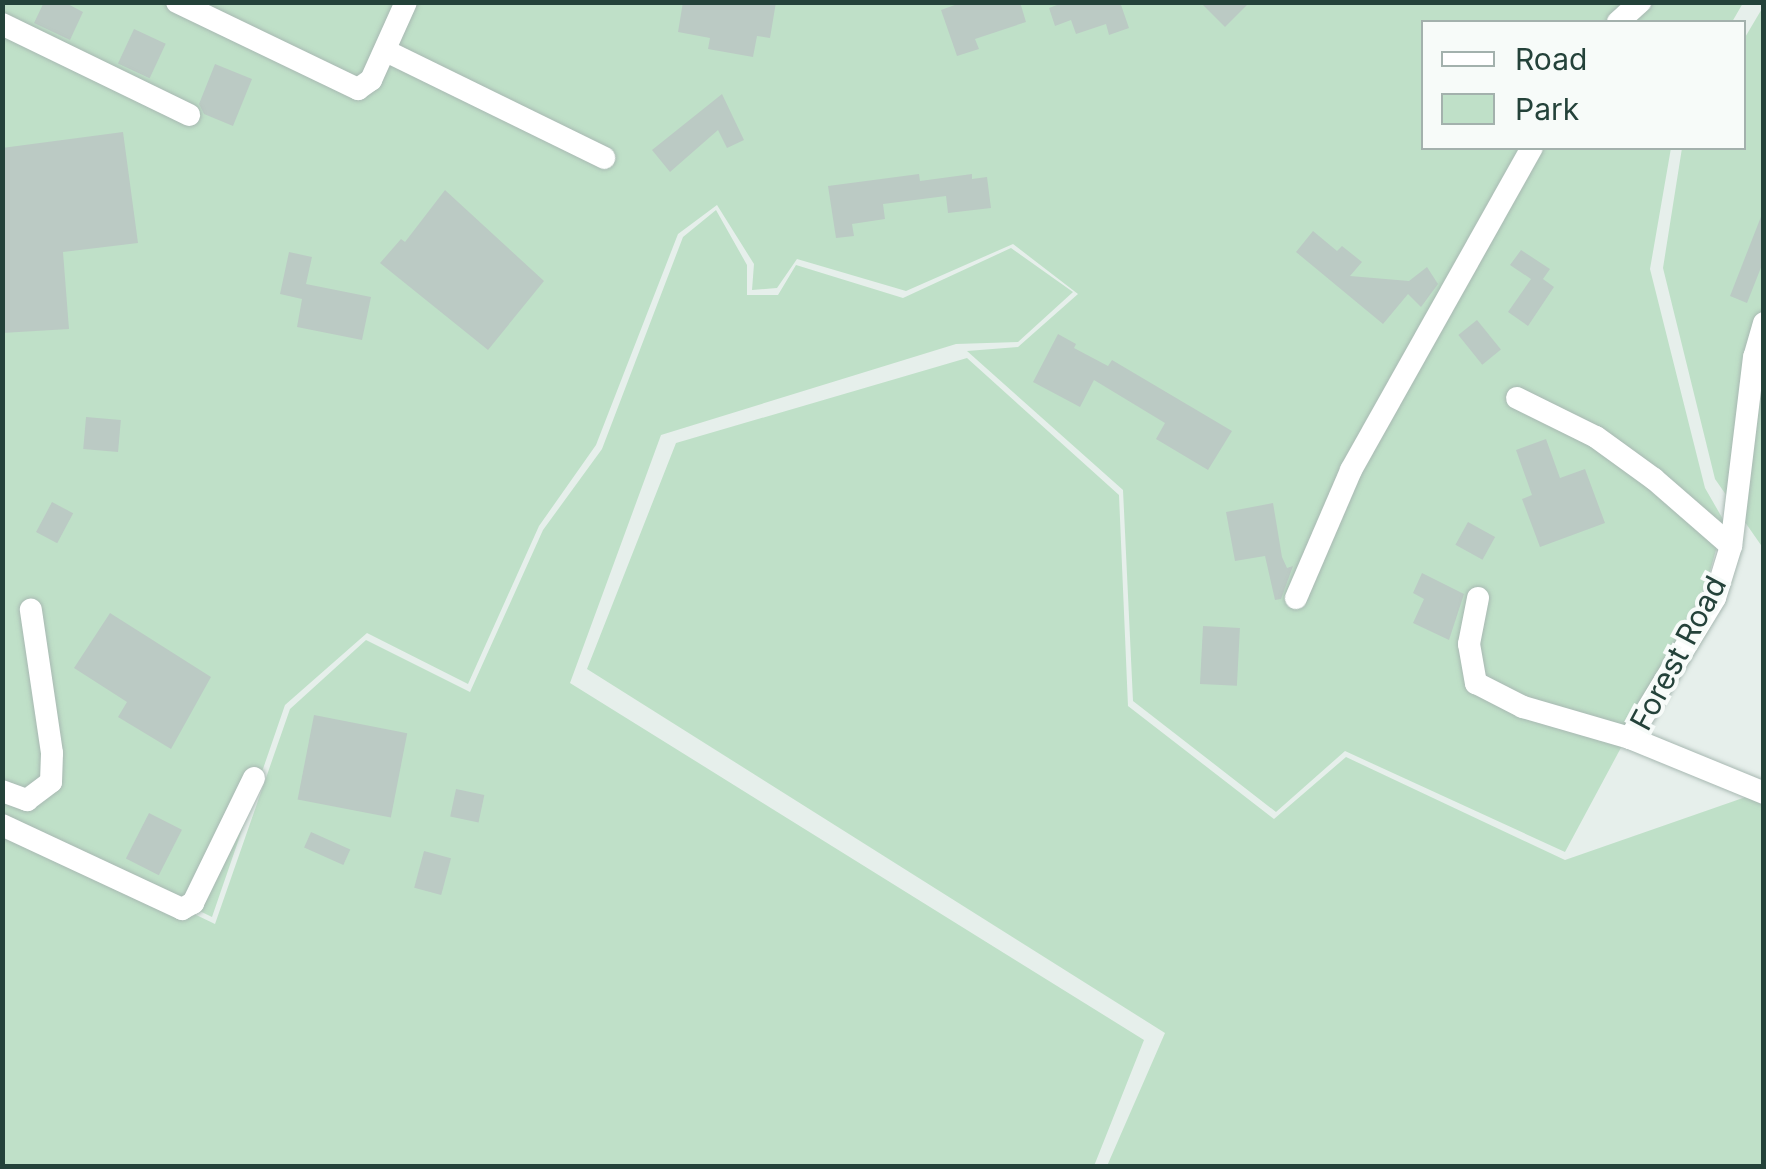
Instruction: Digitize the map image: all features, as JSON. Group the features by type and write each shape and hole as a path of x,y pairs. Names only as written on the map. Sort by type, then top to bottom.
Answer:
{"street":[{"path":"177,2 358,89 368,86 406,2"},
{"path":"1620,20 1640,2"},
{"path":"2,24 189,115"},
{"path":"386,51 604,158"},
{"path":"1296,598 1351,470 1531,150"},
{"name":"Forest Road","path":"1764,323 1754,357 1731,546 1715,598 1630,738 1764,793"},
{"path":"1518,398 1596,438 1654,479 1731,546"},
{"path":"1478,598 1469,644 1476,683 1522,707 1630,738"},
{"path":"2,791 27,800 51,782 52,752 32,610"},
{"path":"2,825 182,909 193,903 254,778"}],"green space":[{"path":"2,3 1743,3 1733,20 1421,20 1421,150 1671,150 1650,269 1705,488 1724,521 1704,593 1565,852 1345,751 1276,812 1133,701 1123,490 967,351 1018,347 1078,294 1013,244 906,291 797,259 777,288 752,290 754,264 717,205 678,234 596,445 539,526 468,684 367,633 285,705 212,917 3,816"},
{"path":"1763,7 1763,548 1715,479 1663,268 1682,150 1746,150 1746,36"},
{"path":"716,210 747,265 747,295 778,295 796,265 903,298 1011,248 1073,292 1018,342 956,344 661,435 570,683 1144,1040 1094,1166 3,1166 2,822 215,924 290,709 366,640 470,692 543,530 602,449 683,237"},
{"path":"967,358 1119,495 1128,706 1274,819 1346,757 1565,860 1763,791 1763,1166 1107,1166 1165,1033 587,669 676,443"}],"building":[{"path":"44,2 64,2 83,12 70,40 34,23"},
{"path":"683,2 776,2 770,38 757,36 753,57 708,49 710,38 678,32"},
{"path":"963,2 1020,2 1026,22 975,39 979,49 957,56 941,10"},
{"path":"1065,2 1120,2 1129,28 1109,35 1106,24 1076,34 1071,20 1055,26 1049,8"},
{"path":"1200,2 1250,2 1225,27"},
{"path":"134,29 166,44 150,78 118,63"},
{"path":"215,64 252,79 233,126 204,114 199,104"},
{"path":"722,94 744,140 727,148 718,130 670,172 652,150"},
{"path":"123,132 138,243 63,252 69,329 2,333 2,148"},
{"path":"919,174 920,181 972,174 972,179 987,177 991,208 948,213 946,196 883,204 885,219 852,224 854,236 836,238 828,186"},
{"path":"445,190 544,281 488,350 380,263 401,239 405,242"},
{"path":"1762,214 1764,260 1747,303 1730,296"},
{"path":"1313,231 1337,251 1342,246 1362,262 1350,276 1409,281 1427,267 1438,284 1421,307 1408,294 1383,324 1296,252"},
{"path":"1521,250 1550,269 1543,279 1554,287 1528,326 1508,312 1531,279 1510,265"},
{"path":"289,252 312,257 306,284 371,297 362,340 297,327 302,299 280,294"},
{"path":"1477,320 1501,350 1482,365 1458,335"},
{"path":"1058,334 1076,344 1074,348 1108,366 1112,360 1232,431 1208,470 1156,439 1165,423 1094,380 1080,407 1033,382"},
{"path":"86,417 121,420 118,452 83,449"},
{"path":"1546,439 1560,478 1585,469 1605,523 1540,547 1522,499 1532,495 1516,450"},
{"path":"52,502 73,513 57,543 36,532"},
{"path":"1273,503 1282,557 1287,568 1293,566 1281,599 1275,600 1265,556 1235,561 1226,512"},
{"path":"1468,522 1495,537 1483,560 1455,545"},
{"path":"1422,573 1464,594 1449,640 1413,623 1424,599 1413,593"},
{"path":"110,613 211,677 171,749 118,717 127,702 74,668"},
{"path":"1203,626 1240,628 1237,686 1200,684"},
{"path":"314,715 407,733 391,818 298,799"},
{"path":"456,789 484,795 479,822 450,816"},
{"path":"149,813 182,830 159,875 126,858"},
{"path":"311,832 350,849 343,865 304,848"},
{"path":"424,851 451,858 441,895 414,888"}]}
